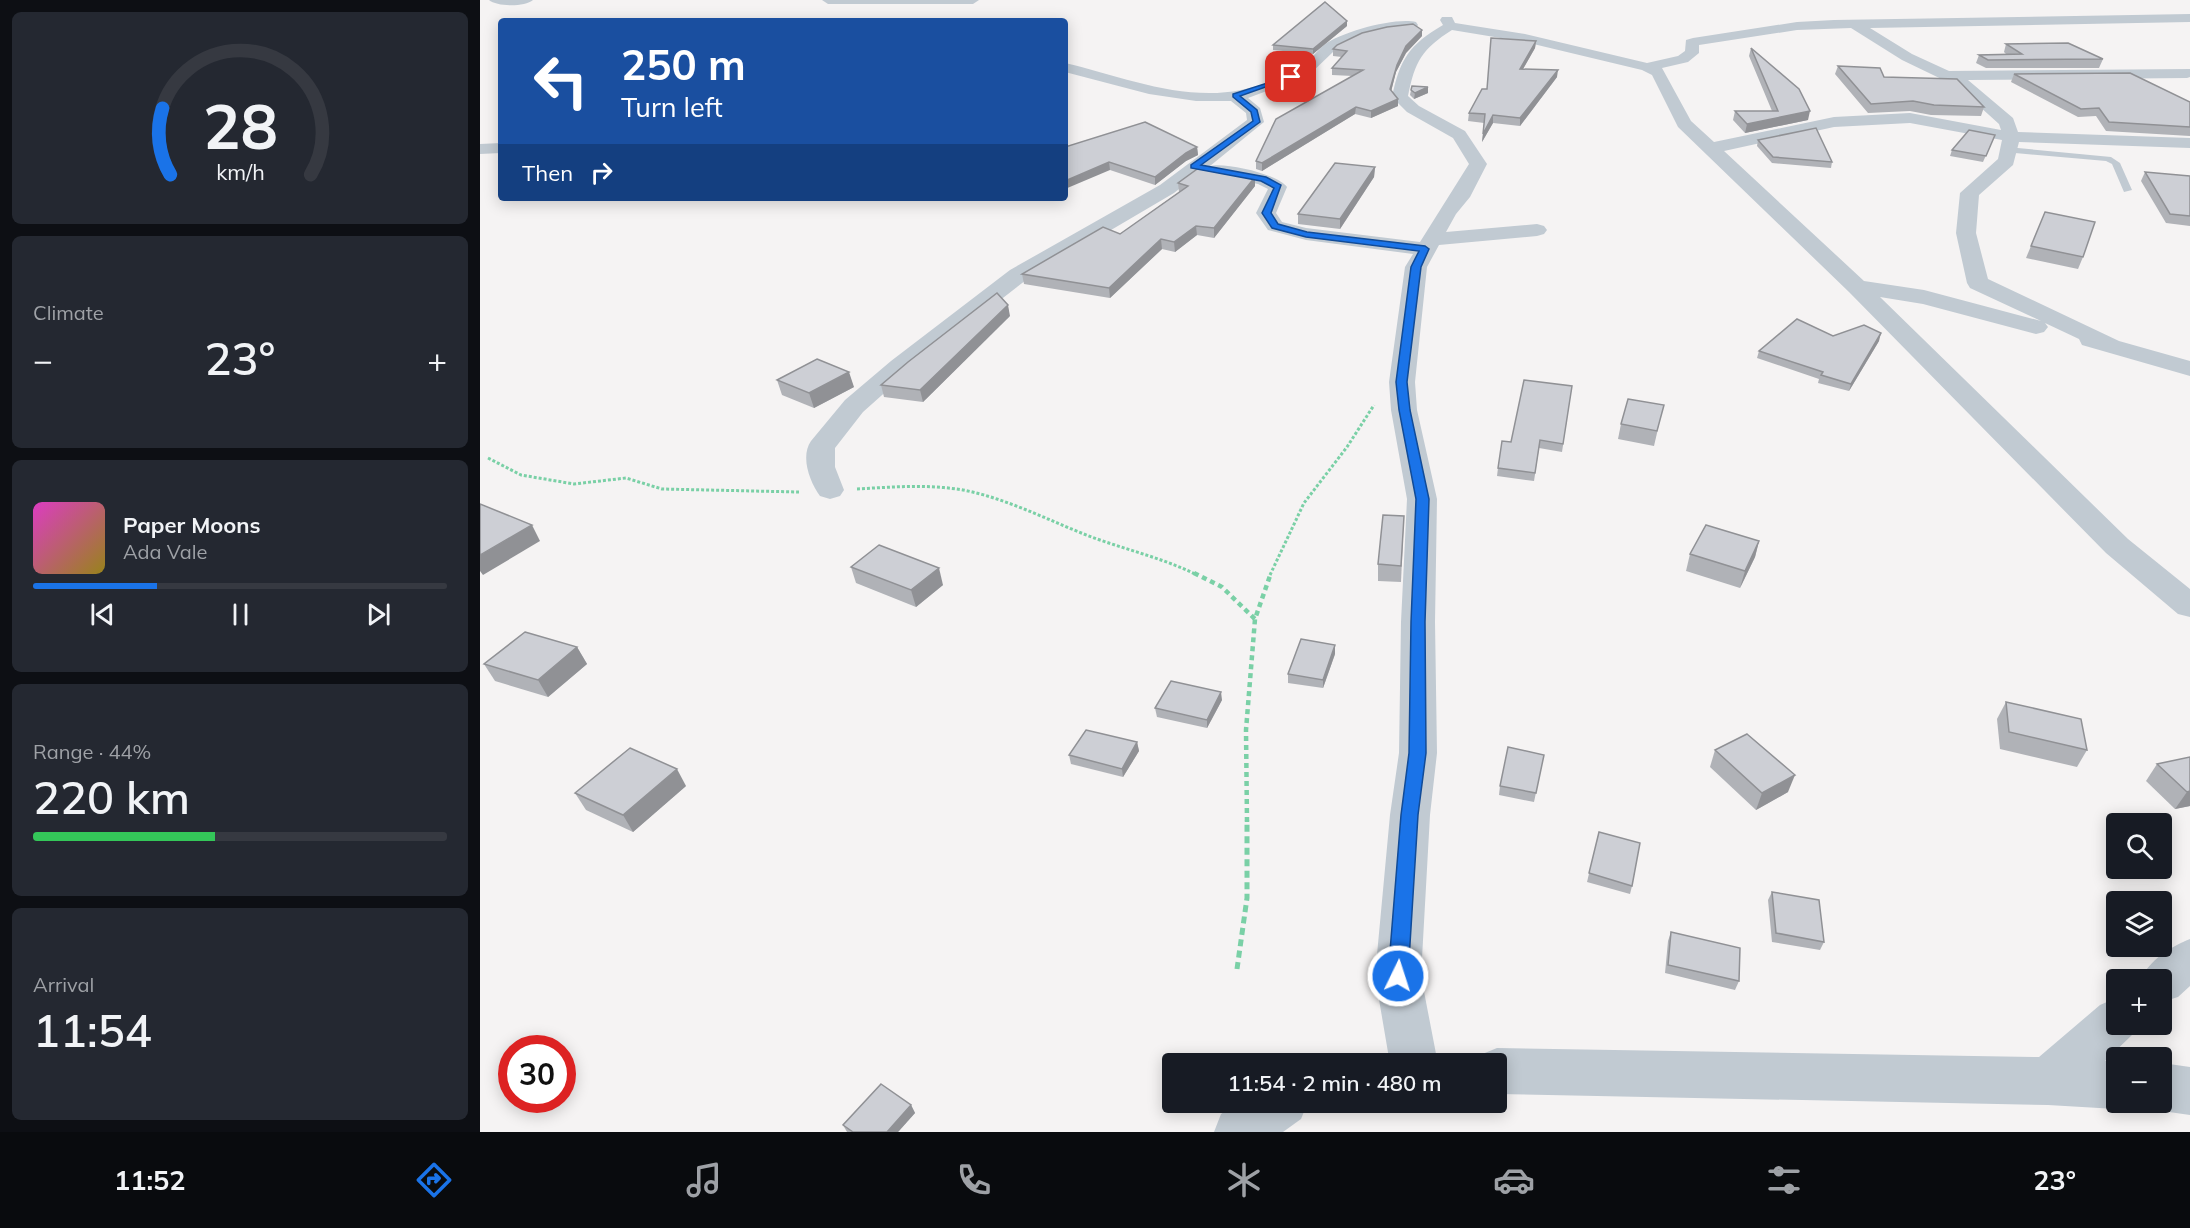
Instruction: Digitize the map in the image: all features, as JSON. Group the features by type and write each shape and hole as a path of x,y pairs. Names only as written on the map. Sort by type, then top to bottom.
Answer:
{"street":[{"path":"495,0 527,0"},
{"path":"828,0 973,0"},
{"path":"1412,1053 1398,976 1410,815 1418,753 1418,622 1422,499 1404,410 1402,382 1416,267 1427,244 1460,197 1478,164 1459,135 1413,109 1400,97 1408,62 1416,49 1450,17"},
{"path":"1068,68 1168,92 1221,98 1235,96 1304,72 1314,66 1332,46 1354,33 1450,17 1525,38 1647,67 1658,72 1684,123 1857,287 2117,546 2190,606"},
{"path":"1647,67 1683,59 1692,53 1691,43 1698,41 1797,26 2190,18"},
{"path":"1854,24 1907,57 1963,84 2007,122 2009,143 2007,161 1970,193 1966,233 1978,283"},
{"path":"1947,76 2187,73"},
{"path":"830,490 821,467 821,447 862,399 951,325 1018,275 1167,189 1194,166 1257,122 1254,111 1235,96"},
{"path":"1712,148 1833,122 1910,118 2009,143 2190,143"},
{"path":"480,148 498,148"},
{"path":"1194,166 1263,179 1278,187 1266,213 1275,226 1306,234 1427,244 1537,230"},
{"path":"1924,297 1967,292 1978,283"},
{"path":"1978,283 2109,345"},
{"path":"1857,287 1924,297 2109,345 2190,369"},
{"path":"2172,974 2190,959"},
{"path":"2048,1081 2106,1029"},
{"path":"1507,1071 2048,1081 2106,1084"},
{"path":"2172,1088 2190,1091"},
{"path":"1239,1132 1268,1113"}],"lane":[{"path":"2009,143 2108,159 2116,163 2127,190"}],"path":[{"path":"1237,969 1248,898 1246,730 1255,619 1274,564 1304,503 1347,447 1372,407 1402,382"},
{"path":"488,458 521,476 574,483 626,478 662,489 731,492 914,486 963,490 1015,505 1097,539 1176,564 1222,587 1255,619"}],"building":[{"path":"1325,2 1347,21 1313,49 1273,45"},
{"path":"1413,24 1422,30 1406,46 1397,65 1390,89 1398,99 1371,111 1356,107 1262,163 1256,161 1276,119 1363,70 1332,68 1347,51 1333,49 1337,45 1362,33"},
{"path":"1491,38 1536,41 1520,69 1558,70 1520,118 1493,115 1483,134 1485,114 1469,113 1482,89 1487,89"},
{"path":"2068,43 2103,59 1988,60 1979,55 2022,54 2006,44"},
{"path":"1751,48 1799,89 1810,111 1747,124 1735,111 1778,111"},
{"path":"1838,66 1880,68 1884,77 1957,79 1984,107 1934,105 1913,101 1871,104"},
{"path":"2130,73 2190,102 2190,127 2109,122 2099,108 2081,109 2014,74"},
{"path":"1412,86 1428,87 1415,93 1411,90"},
{"path":"1145,122 1197,147 1155,177 1109,162 1068,180 1068,146"},
{"path":"1816,128 1832,162 1773,157 1758,140"},
{"path":"1969,130 1995,135 1986,156 1952,150"},
{"path":"1335,163 1375,167 1340,219 1298,214"},
{"path":"1200,167 1255,177 1214,228 1196,226 1174,242 1161,239 1109,288 1022,274 1103,227 1120,234 1188,186 1178,183"},
{"path":"2145,172 2190,176 2190,216 2170,214"},
{"path":"2045,212 2095,222 2083,257 2031,246"},
{"path":"997,293 1008,305 920,390 881,385 908,362"},
{"path":"1797,319 1833,336 1864,325 1881,333 1851,384 1821,375 1823,372 1759,351"},
{"path":"817,359 849,372 809,393 777,380"},
{"path":"1524,380 1572,386 1563,444 1540,440 1535,473 1498,468 1502,441 1511,442"},
{"path":"1628,399 1664,405 1657,431 1621,424"},
{"path":"480,504 532,525 480,555"},
{"path":"1383,515 1404,516 1401,566 1378,564"},
{"path":"1706,525 1759,541 1745,571 1690,554"},
{"path":"879,545 939,568 911,590 851,567"},
{"path":"525,632 577,647 538,680 484,664"},
{"path":"1301,639 1335,645 1323,680 1288,674"},
{"path":"1171,681 1221,692 1207,720 1155,708"},
{"path":"2006,702 2081,719 2087,750 2009,732"},
{"path":"1086,730 1137,742 1122,769 1069,755"},
{"path":"1747,734 1795,775 1762,793 1715,750"},
{"path":"1508,747 1544,755 1536,793 1500,786"},
{"path":"630,748 677,769 623,815 575,793"},
{"path":"2190,757 2190,791 2187,792 2157,764"},
{"path":"1599,832 1640,843 1632,886 1589,873"},
{"path":"1772,892 1819,900 1824,942 1776,933"},
{"path":"1671,932 1740,948 1739,981 1668,965"},
{"path":"881,1084 911,1105 887,1132 853,1132 843,1125"}],"route":[{"path":"1291,77 1235,96 1243,100 1254,111 1257,122 1194,166 1263,179 1278,187 1266,213 1275,226 1306,234 1425,249 1416,267 1402,382 1404,410 1422,499 1418,622 1418,753 1410,815 1398,976"}]}
